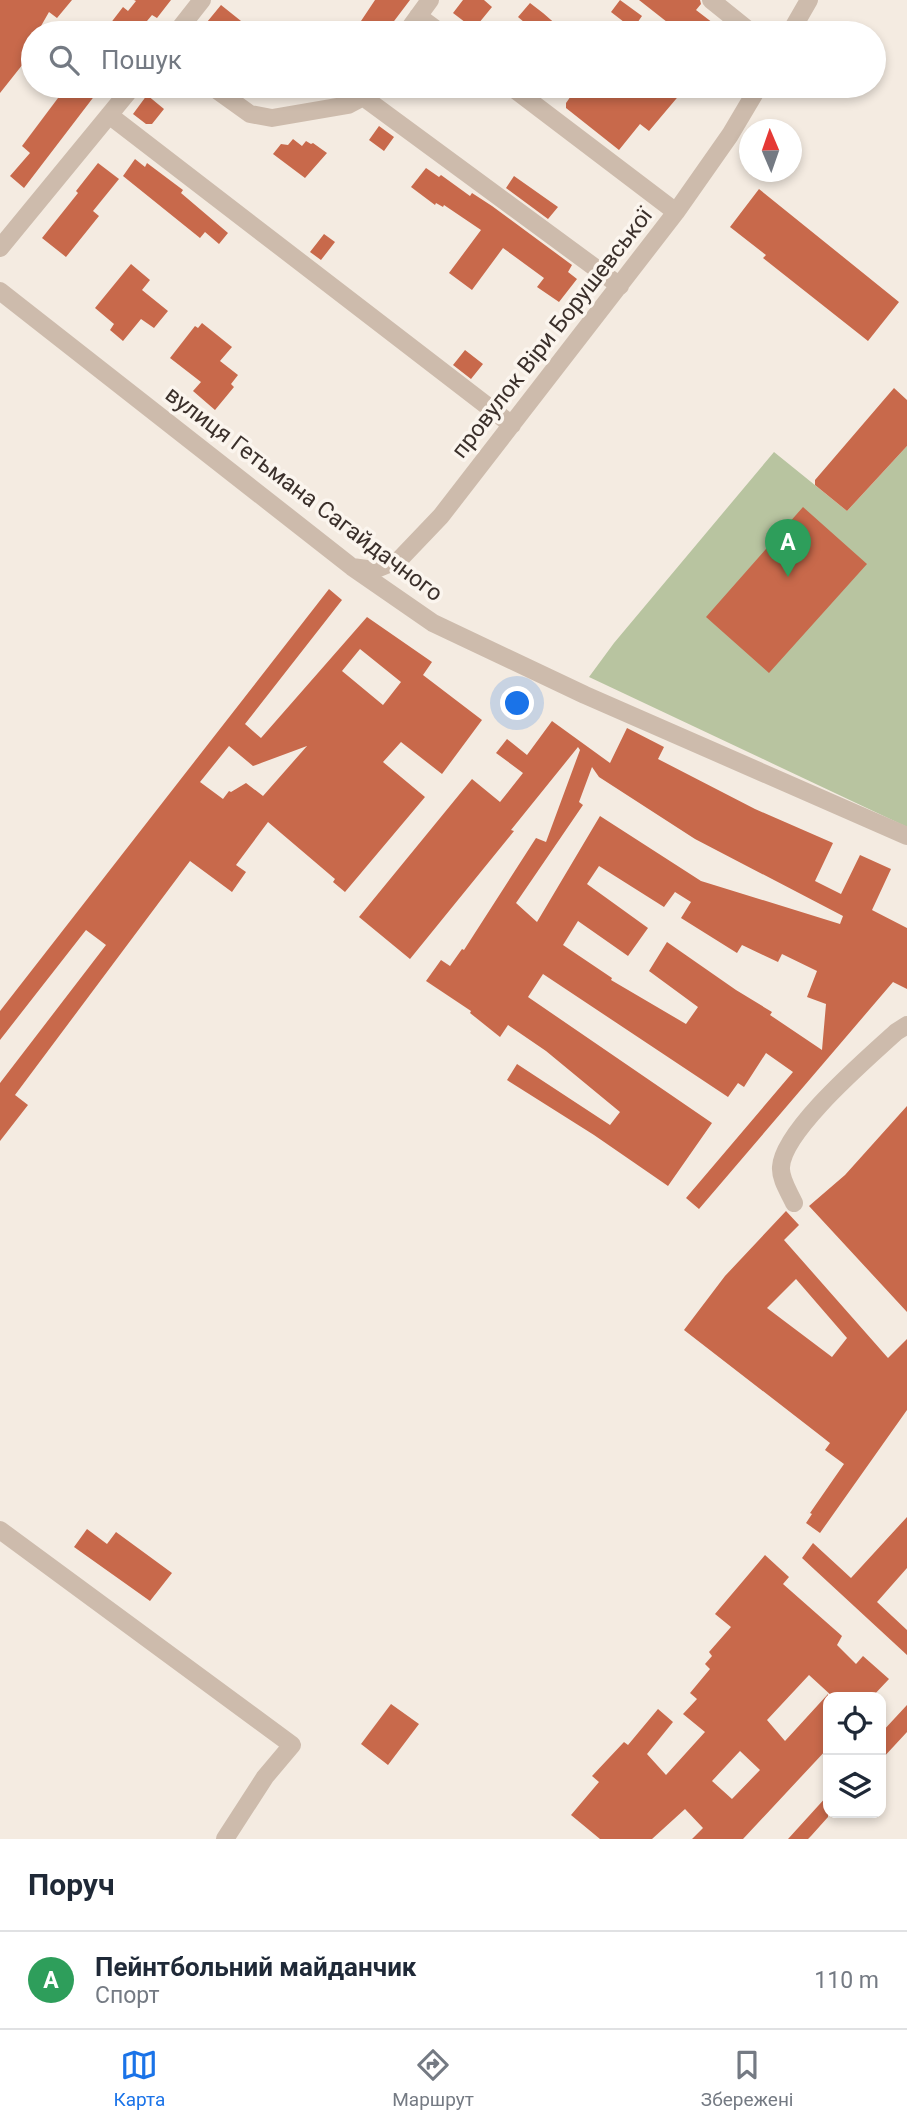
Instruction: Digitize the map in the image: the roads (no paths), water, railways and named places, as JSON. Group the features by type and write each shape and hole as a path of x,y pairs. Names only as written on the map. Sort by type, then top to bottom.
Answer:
{"street":[{"path":"185,21 202,0"},
{"path":"414,21 430,0"},
{"path":"711,0 737,21"},
{"path":"797,21 809,0"},
{"path":"418,16 425,21"},
{"path":"0,248 123,98"},
{"path":"226,98 238,107 261,117 326,110 348,104 357,98"},
{"path":"376,98 620,286"},
{"path":"526,98 676,212"},
{"name":"провулок Віри Борушевської","path":"352,567 374,570 399,560 441,516 676,212 730,135 752,98"},
{"path":"109,115 512,425"},
{"name":"вулиця Гетьмана Сагайдачного","path":"0,291 352,567 417,612 464,639 585,695 907,836"},
{"path":"794,1203 782,1178 781,1167 796,1134 834,1090 907,1025"},
{"path":"0,1530 292,1745 265,1777 225,1839"}],"place":[{"name":"Пейнтбольний майданчик","path":"788,577"}]}
